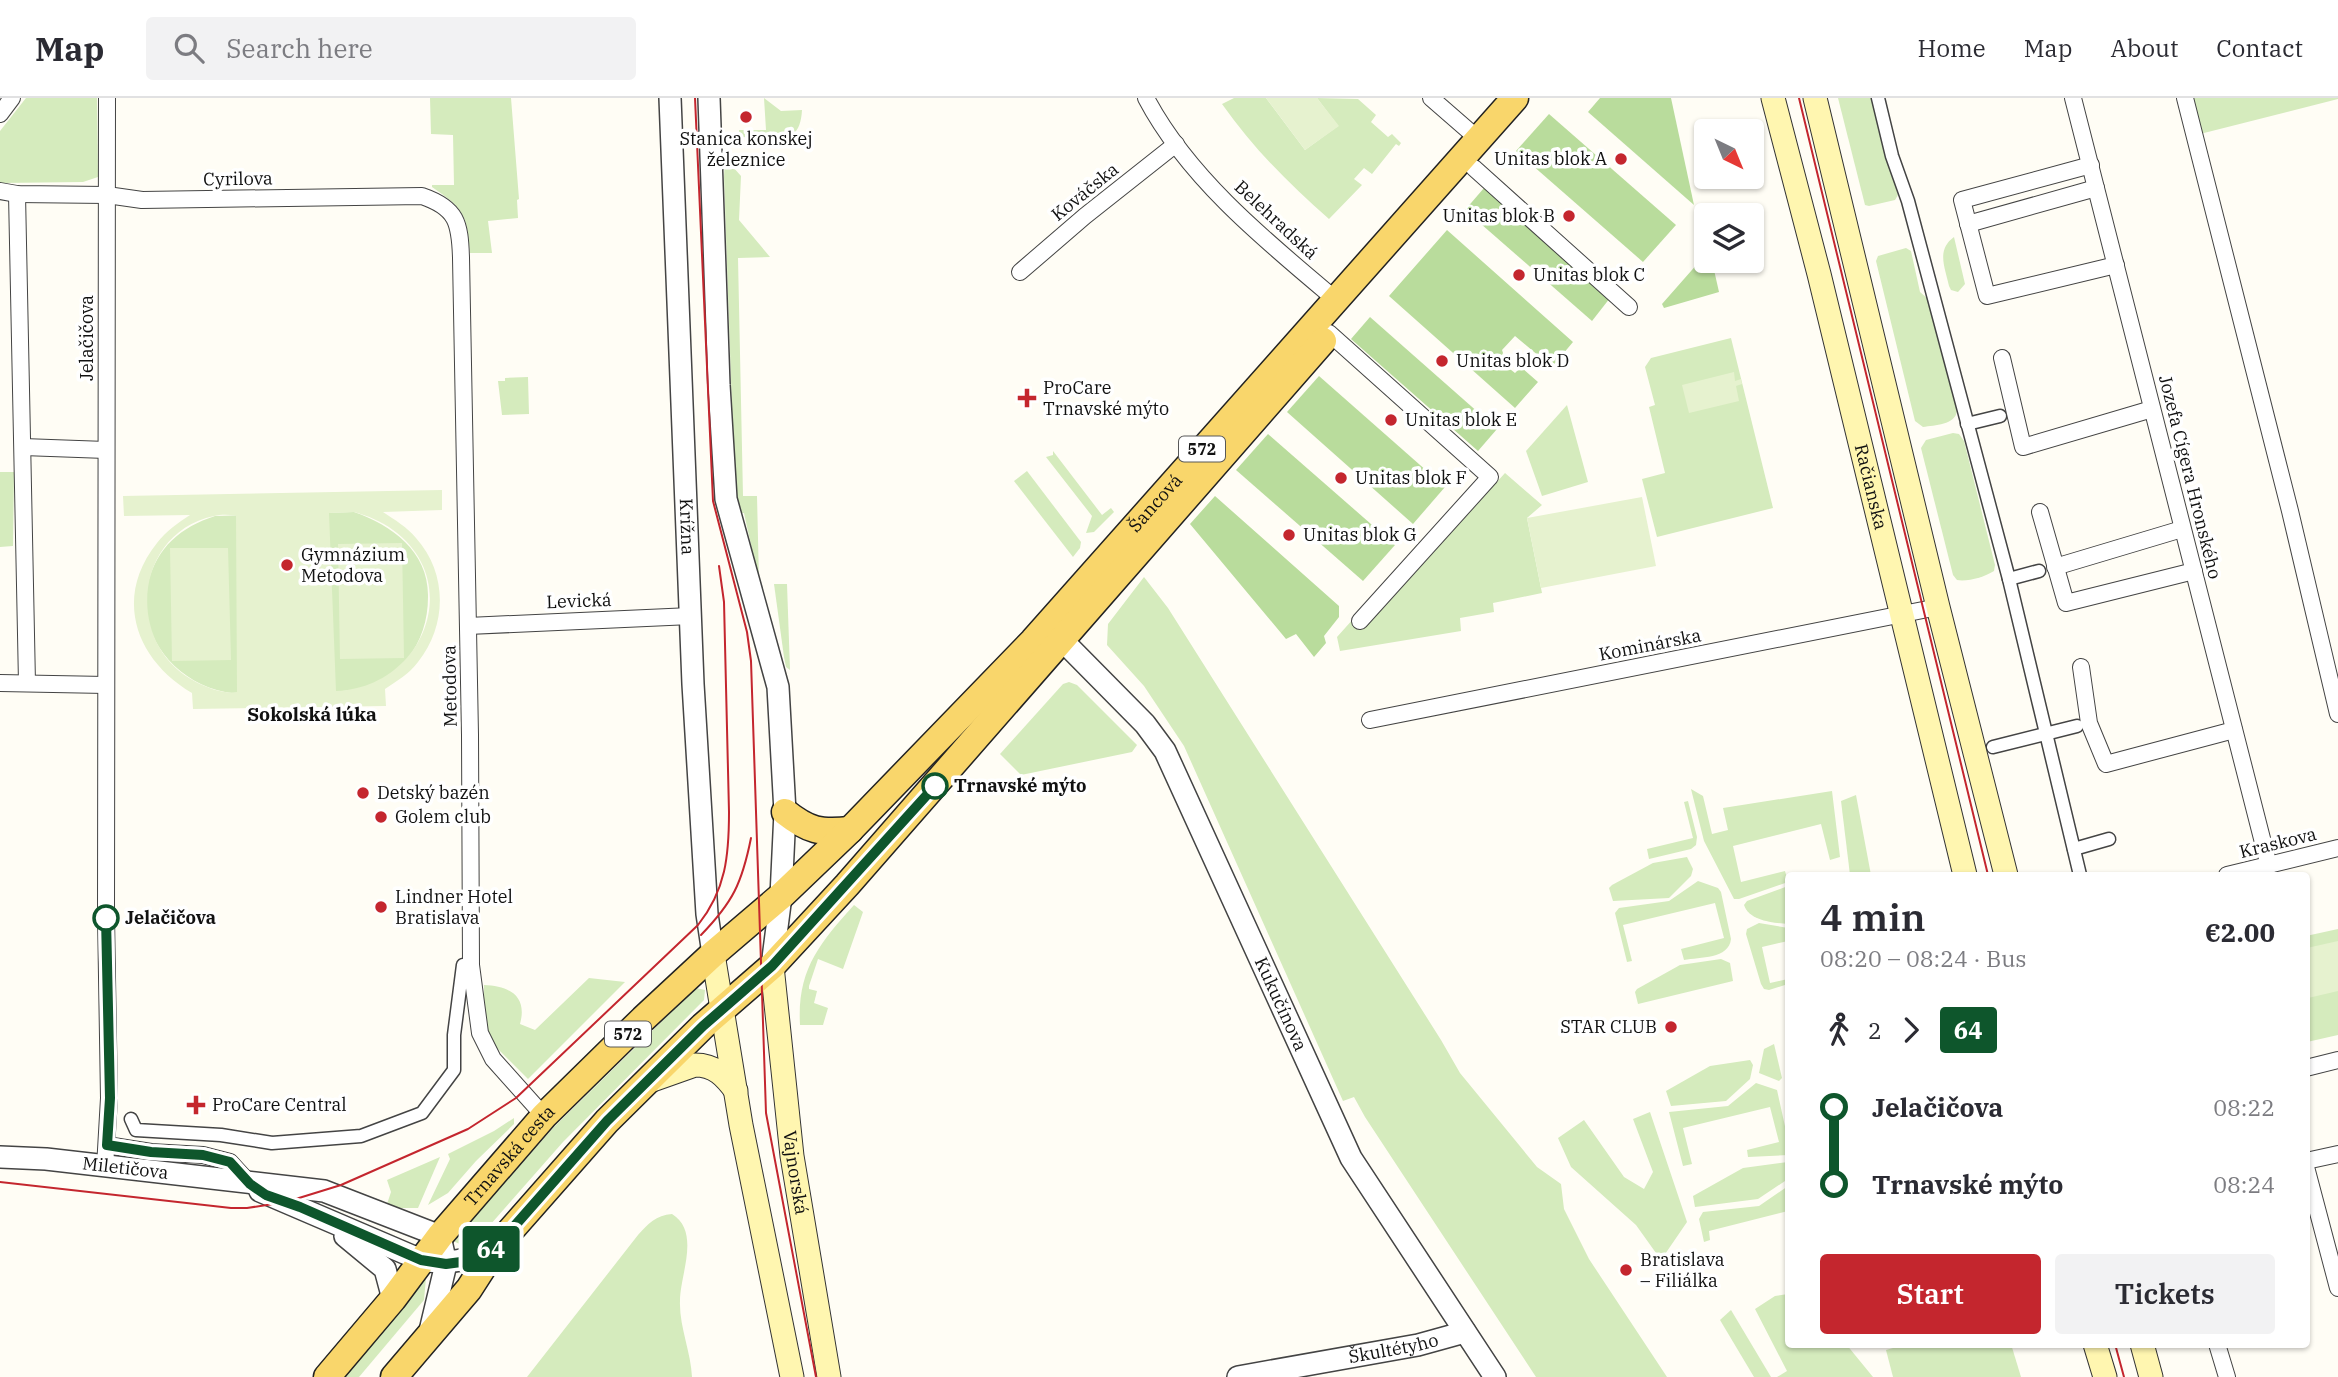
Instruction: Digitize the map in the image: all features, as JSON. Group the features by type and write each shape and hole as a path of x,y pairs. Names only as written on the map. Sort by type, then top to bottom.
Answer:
{"main road":[{"name":"Šancová","path":"781,896 850,830 1033,641 1514,98"},
{"name":"Šancová","path":"772,966 848,885 1537,98"},
{"name":"Račianska","path":"1773,98 1964,872"},
{"name":"Račianska","path":"1815,98 2005,872"},
{"path":"785,812 803,826 825,833 850,830"},
{"name":"572","path":"713,954 781,896"},
{"path":"713,954 736,1091 792,1377"},
{"name":"Trnavská cesta","path":"327,1377 393,1299 434,1262 440,1236 544,1116 713,954"},
{"name":"572","path":"394,1377 469,1289 496,1247 607,1121 721,1010 772,966"},
{"name":"Vajnorská","path":"772,966 792,1156 829,1377"},
{"path":"645,1083 702,1065 719,1071 736,1091"},
{"path":"2096,1348 2105,1377"},
{"path":"2143,1348 2151,1377"}],"street":[{"path":"0,114 12,98"},
{"name":"Jelačičova","path":"106,1156 110,1098 106,949 107,98"},
{"name":"Krížna","path":"670,98 693,684 707,914 713,954"},
{"path":"709,98 719,385 726,499 778,687 785,812 781,896 772,966"},
{"name":"Belehradská","path":"1146,98 1176,144 1231,209 1335,299"},
{"path":"1431,98 1477,138"},
{"path":"1878,98 2009,579 2079,872"},
{"name":"Jozefa Cígera Hronského","path":"2073,98 2269,866"},
{"path":"2185,98 2290,511 2338,714"},
{"name":"Kováčska","path":"1020,272 1176,144"},
{"path":"2091,165 1962,200 1987,296 2116,265"},
{"path":"1474,168 1629,307"},
{"path":"1968,224 2096,188"},
{"name":"Cyrilova","path":"0,191 17,194 107,195 142,200 422,196 445,207 455,219 460,233"},
{"path":"17,194 27,683"},
{"name":"Metodova","path":"460,233 471,965 480,1033 493,1059 544,1116"},
{"path":"1329,333 1490,477 1360,621"},
{"path":"2002,358 2023,447 2152,409"},
{"path":"1967,424 2000,416"},
{"path":"23,447 106,450"},
{"path":"2040,512 2066,603 2194,571"},
{"path":"2056,567 2182,529"},
{"path":"2009,579 2039,571"},
{"name":"Kominárska","path":"1370,720 1938,607"},
{"name":"Levická","path":"468,626 691,616"},
{"name":"Kukučínova","path":"1062,640 1145,724 1165,751 1351,1158 1494,1377"},
{"path":"2081,667 2089,723 2106,764 2234,730"},
{"path":"0,683 106,685"},
{"path":"1993,747 2077,726"},
{"path":"2074,849 2109,839"},
{"name":"Kraskova","path":"2241,872 2338,848"},
{"path":"131,1119 136,1130 221,1135 272,1143 361,1136 422,1113 454,1070 454,1035 463,965"},
{"path":"2310,1067 2338,1060"},
{"path":"2310,1160 2338,1154"},
{"name":"Miletičova","path":"0,1157 106,1156 250,1184 324,1191 440,1236"},
{"path":"2310,1182 2338,1288"},
{"name":"Miletičova","path":"250,1184 266,1195 434,1262"},
{"path":"321,1217 385,1269 393,1299"},
{"path":"429,1337 434,1262 461,1262 496,1247"},
{"name":"Škultétyho","path":"1238,1377 1418,1345 1465,1332"},
{"path":"2218,1348 2227,1377"}],"green space":[{"path":"26,98 97,98 98,177 83,182 0,183 0,131"},
{"path":"430,98 511,98 519,199 518,218 488,221 492,253 470,253 462,214 451,201 432,187 454,185 453,135 431,134"},
{"path":"764,98 781,111 802,110 795,132 780,139 739,137 739,130 766,130"},
{"path":"1234,98 1266,98 1305,150 1338,126 1317,98 1358,99 1376,115 1371,122 1388,137 1392,134 1401,143 1399,146 1396,144 1372,174 1364,168 1354,179 1362,185 1329,219 1272,165 1246,136 1222,104"},
{"path":"1266,98 1317,98 1339,126 1305,150"},
{"path":"1600,98 1671,98 1694,205 1588,112"},
{"path":"1838,98 1875,98 1898,195 1895,200 1865,205"},
{"path":"2191,98 2338,98 2338,99 2200,134"},
{"path":"1549,114 1676,225 1643,262 1516,151"},
{"path":"725,158 741,176 739,220 770,257 738,258 743,496 757,496 759,581 744,513 740,513 735,498"},
{"path":"1484,188 1610,298 1592,321 1465,210"},
{"path":"1447,230 1573,342 1552,367 1515,336 1502,350 1501,357 1508,362 1506,366 1515,373 1521,367 1538,382 1515,408 1389,296"},
{"path":"1954,237 1965,284 1958,292 1951,290 1949,286 1943,259 1945,247"},
{"path":"1906,248 1911,251 1920,292 1928,299 1957,411 1953,419 1939,425 1923,427 1915,421 1876,261 1878,256"},
{"path":"1694,268 1694,273 1715,273 1719,292 1664,308 1662,304"},
{"path":"1370,317 1497,429 1478,451 1351,339"},
{"path":"1731,338 1773,508 1657,537 1642,479 1665,473 1649,407 1655,405 1645,367 1651,358"},
{"path":"1734,372 1735,381 1741,379 1742,384 1736,386 1739,401 1689,413 1682,385"},
{"path":"1319,376 1445,487 1413,524 1287,412"},
{"path":"528,377 529,414 502,415 498,381"},
{"path":"1567,405 1588,482 1542,496 1526,451"},
{"path":"1268,434 1395,545 1363,581 1236,470"},
{"path":"1959,434 1964,441 1995,565 1994,571 1966,580 1957,580 1953,575 1921,448 1926,440"},
{"path":"1053,451 1102,515 1111,508 1114,512 1094,532 1086,533 1092,516 1046,457 1053,455"},
{"path":"1027,471 1081,542 1073,557 1014,481"},
{"path":"0,472 14,472 13,546 0,547"},
{"path":"1505,473 1542,505 1527,518 1542,593 1493,603 1494,612 1460,618 1461,631 1340,651 1337,637 1354,618 1360,624 1385,606"},
{"path":"442,490 442,510 383,512 412,534 434,567 440,600 439,616 428,648 411,670 385,689 386,706 193,709 192,693 157,663 145,646 137,626 134,606 136,585 144,564 164,535 190,515 124,516 123,496","holes":["354,512 393,530 415,552 427,577 430,603 424,629 411,653 391,672 366,685 336,691 329,513","236,515 237,692 226,692 196,682 173,665 157,643 149,618 148,592 154,567 167,544 187,527 214,516"]},
{"path":"1215,496 1339,606 1339,617 1324,636 1326,643 1314,657 1296,634 1286,639 1190,524"},
{"path":"1642,497 1656,566 1541,588 1527,518"},
{"path":"354,512 382,524 406,542 422,567 427,581 427,614 423,630 417,645 397,669 369,685 352,690 240,694 207,687 190,678 163,653 148,621 148,583 157,559 181,533 215,516"},
{"path":"402,543 404,658 340,659 338,544"},
{"path":"170,548 228,548 231,660 172,661"},
{"path":"1144,577 1168,608 1460,1073 1537,1167 1561,1184 1564,1209 1589,1259 1667,1377 1536,1377 1354,1097 1343,1101 1184,746 1144,686 1107,645 1108,624"},
{"path":"774,584 787,584 790,670 786,667 784,657"},
{"path":"1069,682 1077,685 1137,745 1132,752 1021,775 1000,754 1063,684"},
{"path":"1691,789 1703,796 1712,834 1728,830 1723,808 1832,791 1840,857 1830,860 1821,824 1733,846 1741,882 1785,871 1785,883 1734,899 1704,841"},
{"path":"1856,795 1870,872 1850,872 1841,801"},
{"path":"1688,801 1697,837 1696,845 1691,849 1649,859 1647,849 1693,838 1684,802"},
{"path":"1687,857 1693,869 1691,876 1669,898 1613,901 1609,888 1612,885 1653,863"},
{"path":"1698,881 1718,888 1721,892 1731,939 1729,946 1713,956 1684,960 1681,949 1724,938 1715,903 1623,925 1632,961 1627,962 1615,913 1619,908 1669,901"},
{"path":"1785,887 1785,924 1756,918 1744,905 1747,901"},
{"path":"854,905 863,912 843,969 818,959 809,986 809,989 817,991 814,1003 828,1008 823,1025 800,1025 802,989 813,959 830,932"},
{"path":"1759,923 1785,927 1785,942 1762,947 1770,983 1785,980 1785,985 1764,989 1746,934 1747,929"},
{"path":"2338,929 2338,1035 2310,1041 2310,935"},
{"path":"2338,941 2338,991 2310,998 2310,947"},
{"path":"1721,959 1730,963 1733,981 1638,1004 1635,992 1637,989 1680,965"},
{"path":"589,978 625,982 528,1079 497,1048 484,1028 484,985 501,987 514,994 521,1006 520,1024 535,1030"},
{"path":"696,988 705,990 704,1000 563,1142 476,1241 462,1245 453,1241 554,1127"},
{"path":"1774,1044 1782,1078 1779,1081 1759,1073 1764,1049"},
{"path":"1750,1060 1753,1065 1750,1079 1726,1101 1671,1106 1666,1091 1710,1066"},
{"path":"1756,1083 1777,1090 1785,1126 1785,1155 1748,1157 1747,1150 1779,1142 1770,1107 1683,1128 1692,1164 1683,1166 1669,1112 1728,1106"},
{"path":"1650,1112 1687,1222 1661,1260 1636,1225 1571,1167 1558,1138 1584,1120 1624,1177 1644,1189 1653,1172 1633,1119"},
{"path":"514,1118 514,1124 448,1193 428,1205 450,1159 448,1154"},
{"path":"440,1157 418,1208 398,1208 387,1204 391,1192 387,1180"},
{"path":"1785,1162 1785,1181 1758,1199 1695,1207 1693,1196 1743,1168"},
{"path":"1785,1188 1785,1212 1709,1231 1710,1240 1704,1242 1699,1219 1703,1212 1759,1206"},
{"path":"672,1214 681,1222 687,1242 680,1310 692,1377 527,1377 638,1235 657,1218"},
{"path":"426,1278 424,1300 359,1377 337,1377"},
{"path":"1785,1294 1785,1348 1849,1348 1873,1377 1777,1377 1787,1371 1755,1309 1775,1296"},
{"path":"1731,1310 1771,1377 1754,1377 1720,1320"},
{"path":"2012,1348 2021,1377 1893,1377 1886,1350"}],"tram line":[{"path":"695,98 713,501 747,632 751,661 766,1113 816,1377"},
{"path":"1799,98 1987,872"},
{"path":"0,1182 231,1208 286,1202 341,1185 468,1129 516,1098 698,925 715,899 727,857 729,812 724,602 719,566"},
{"path":"701,935 735,891 751,838"},
{"path":"2116,1348 2124,1377"}],"bus line":[{"name":"64","path":"106,918 110,1098 107,1145 151,1152 203,1155 230,1162 250,1184 266,1195 300,1207 400,1253 446,1264 461,1262 496,1247 607,1121 703,1026 772,966 935,786"}],"place":[{"name":"Stanica konskej železnice","path":"746,117"},
{"name":"Unitas blok A","path":"1621,159"},
{"name":"Unitas blok B","path":"1569,216"},
{"name":"Unitas blok C","path":"1519,275"},
{"name":"Unitas blok D","path":"1442,361"},
{"name":"ProCare Trnavské mýto","path":"1027,398"},
{"name":"Unitas blok E","path":"1391,420"},
{"name":"Unitas blok F","path":"1341,478"},
{"name":"Unitas blok G","path":"1289,535"},
{"name":"Gymnázium Metodova","path":"287,565"},
{"name":"Trnavské mýto","path":"935,786"},
{"name":"Detský bazén","path":"363,793"},
{"name":"Golem club","path":"381,817"},
{"name":"Lindner Hotel Bratislava","path":"381,907"},
{"name":"Jelačičova","path":"106,918"},
{"name":"STAR CLUB","path":"1671,1027"},
{"name":"ProCare Central","path":"196,1105"},
{"name":"Bratislava – Filiálka","path":"1626,1270"}],"district":[{"name":"Sokolská lúka","path":"312,714"}]}
